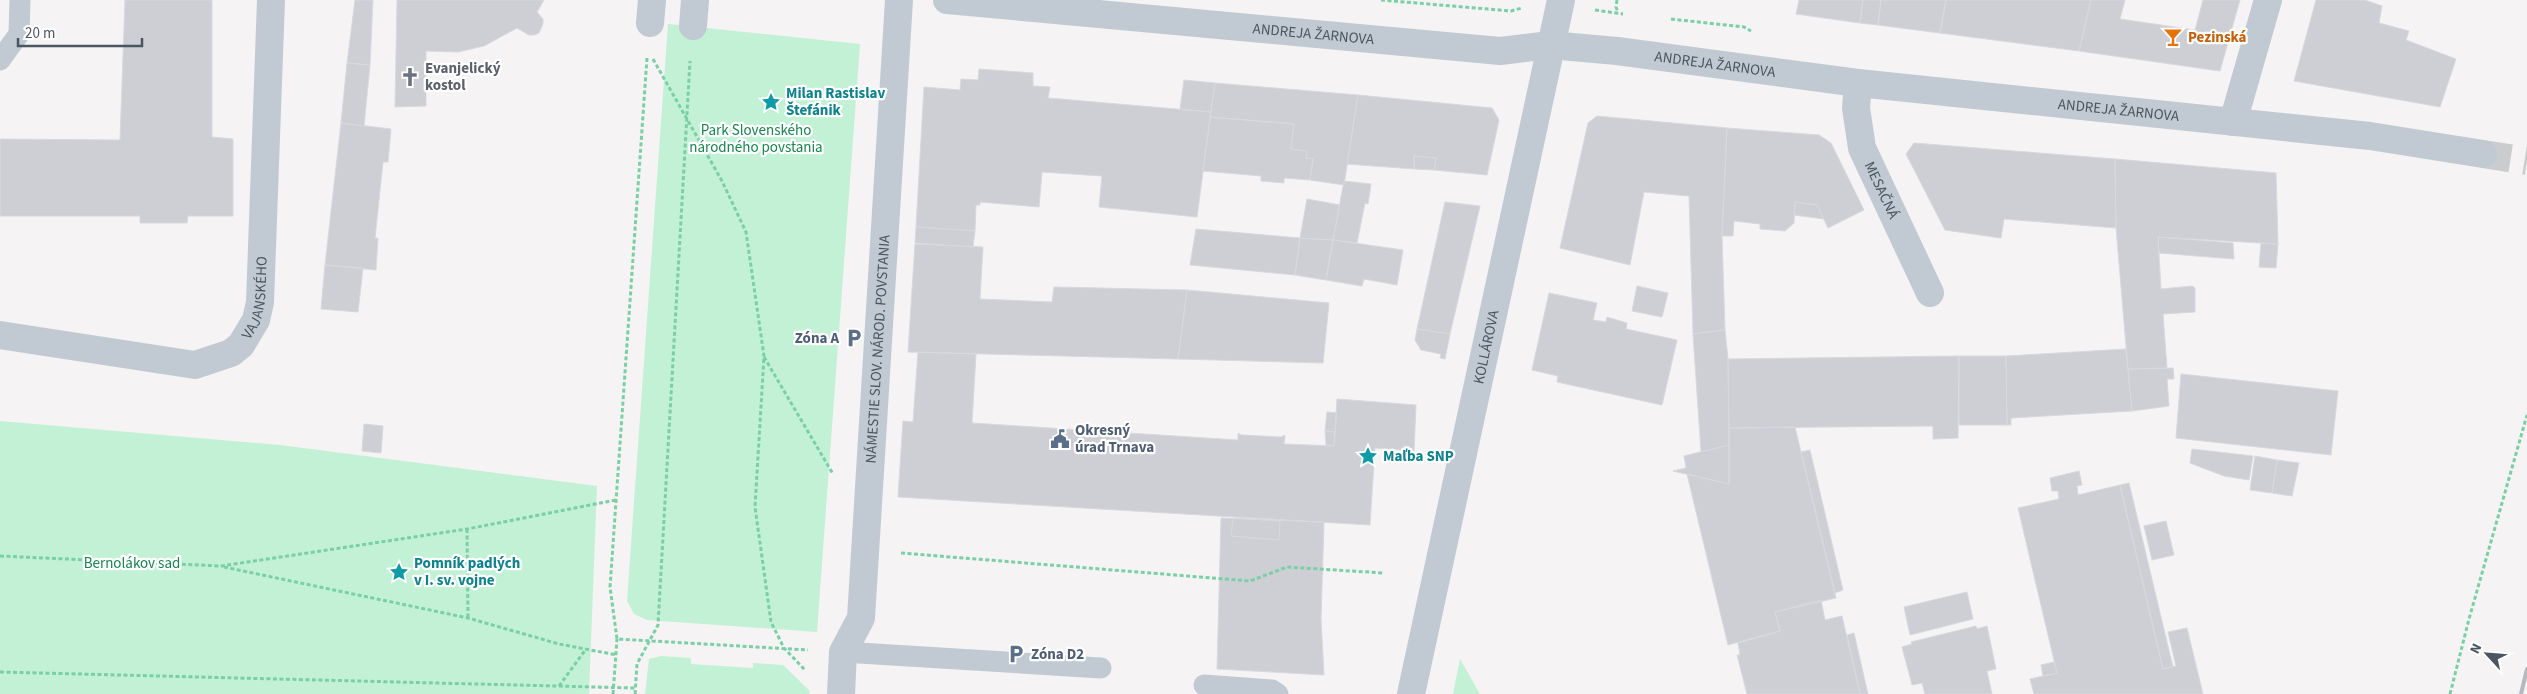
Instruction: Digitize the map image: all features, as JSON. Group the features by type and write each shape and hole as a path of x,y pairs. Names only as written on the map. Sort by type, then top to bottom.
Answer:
{"street":[{"name":"VAJANSKÉHO","path":"0,335 195,365 231,353 241,345 256,320 260,302 271,0"},
{"name":"NÁMESTIE SLOV. NÁROD. POVSTANIA","path":"842,694 843,652 861,618 899,0"},
{"name":"ANDREJA ŽARNOVA","path":"947,0 1500,51 1550,45 1750,67 1858,83 2370,136 2483,154"},
{"name":"KOLLÁROVA","path":"1410,694 1561,0"},
{"path":"2234,122 2268,0"},
{"name":"MESAČNÁ","path":"1858,83 1856,108 1862,148 1930,293"}],"lane":[{"path":"0,60 19,34 20,0"},
{"path":"843,652 1101,668"},
{"path":"1204,685 1272,690 1278,694"}],"path":[{"path":"1382,0 1511,11 1526,5"},
{"path":"1617,0 1616,7 1618,12"},
{"path":"635,694 637,664 658,625 686,116 694,13"},
{"path":"613,694 617,639 610,587 648,51 722,181 746,232 764,356 755,507 771,622 784,648 808,673"},
{"path":"764,356 835,478"},
{"path":"2450,694 2474,601 2527,415"},
{"path":"221,566 467,529 616,500"},
{"path":"467,529 468,618"},
{"path":"898,553 1250,581 1287,567 1384,573"},
{"path":"0,556 221,566 468,618 559,644 617,655"},
{"path":"617,639 812,650"},
{"path":"559,686 586,649"},
{"path":"0,672 636,688"}],"green space":[{"name":"Park Slovenského národného povstania","path":"668,24 860,44 817,632 647,620 634,614 627,601"},
{"name":"Bernolákov sad","path":"0,421 280,445 597,486 589,694 0,694"},
{"path":"661,656 691,658 691,664 753,668 753,663 783,665 810,691 809,694 645,694 649,659"},
{"path":"1460,659 1480,694 1453,694"}],"building":[{"path":"125,0 212,0 212,137 233,139 233,216 188,216 187,223 140,223 140,216 0,216 0,139 120,140"},
{"path":"355,0 373,0 370,65 347,63"},
{"name":"Evanjelický kostol","path":"397,0 544,0 537,12 543,19 543,24 539,33 534,35 529,35 517,28 484,46 458,52 426,51 426,106 395,107"},
{"path":"1799,0 1863,0 1860,23 1796,14"},
{"path":"1863,0 1881,0 1878,25 1860,23"},
{"path":"1881,0 1946,0 1940,33 1878,25"},
{"path":"1946,0 2091,0 2079,51 1940,33"},
{"path":"2091,0 2125,0 2120,19 2195,30 2203,0 2240,0 2220,71 2079,51"},
{"path":"2316,0 2365,0 2382,6 2379,23 2409,31 2406,40 2456,59 2440,107 2294,81"},
{"path":"347,63 370,65 364,126 341,123"},
{"path":"979,69 1033,73 1033,86 1050,87 1048,98 1211,112 1197,217 1099,207 1102,176 1042,172 1039,207 980,202 980,205 976,205 975,231 916,227 924,87 960,90 961,79 978,80"},
{"path":"1184,80 1215,83 1211,112 1180,109"},
{"path":"1215,83 1358,95 1344,185 1310,180 1313,159 1306,158 1307,151 1291,149 1294,124 1210,117"},
{"path":"1358,95 1492,108 1499,120 1487,175 1434,170 1436,158 1414,156 1414,169 1347,164"},
{"path":"1597,116 1727,128 1722,236 1725,330 1693,334 1689,196 1644,192 1630,265 1560,248 1588,123"},
{"path":"1210,117 1294,124 1291,149 1307,151 1306,158 1313,159 1310,180 1284,178 1284,183 1261,181 1261,176 1203,171"},
{"path":"341,123 391,129 388,162 383,162 375,238 378,238 376,270 325,265"},
{"path":"1727,128 1819,135 1831,143 1864,210 1828,228 1817,205 1795,202 1794,223 1785,231 1760,229 1760,224 1734,221 1733,236 1722,236"},
{"path":"1914,143 2115,159 2116,228 2004,219 2001,238 1945,230 1906,154"},
{"path":"1414,156 1436,158 1434,170 1414,169"},
{"path":"2115,159 2276,173 2278,244 2158,237 2161,289 2192,286 2195,288 2195,312 2163,314 2167,368 2128,369 2116,228"},
{"path":"1344,181 1371,184 1368,204 1365,203 1357,243 1333,240"},
{"path":"1307,199 1340,205 1333,240 1300,238"},
{"path":"1445,202 1480,206 1450,334 1417,329"},
{"path":"1795,202 1817,205 1824,219 1794,215"},
{"path":"916,227 975,231 973,247 915,243"},
{"path":"1196,229 1300,238 1295,275 1190,265"},
{"path":"2158,237 2233,243 2234,259 2159,253"},
{"path":"1300,238 1333,240 1326,280 1295,275"},
{"path":"1333,240 1403,250 1397,285 1364,279 1362,286 1326,280"},
{"path":"2261,243 2278,244 2276,268 2259,267"},
{"path":"915,244 983,247 980,299 1052,302 1054,287 1187,290 1178,359 908,352"},
{"path":"325,265 363,268 358,312 321,309"},
{"path":"1637,286 1668,293 1662,317 1632,311"},
{"path":"1187,290 1329,303 1323,363 1178,359"},
{"path":"1549,293 1597,303 1593,320 1606,322 1607,317 1627,323 1626,329 1677,340 1662,405 1557,382 1558,376 1532,370"},
{"path":"1417,329 1450,334 1445,359 1440,358 1441,354 1421,350 1415,340"},
{"path":"1725,330 1728,359 1729,445 1701,452 1693,334"},
{"path":"2126,349 2132,411 2011,418 2011,425 2007,425 2006,356"},
{"name":"Okresný úrad Trnava","path":"918,352 976,354 972,423 1238,440 1238,433 1241,435 1281,437 1285,435 1284,444 1334,446 1337,399 1416,405 1414,451 1375,448 1370,525 898,497 903,421 913,422"},
{"path":"1959,356 2006,356 2007,425 1959,425"},
{"path":"1959,356 1958,438 1933,439 1933,426 1729,428 1728,359"},
{"path":"2173,368 2174,379 2167,379 2169,406 2132,411 2128,369"},
{"path":"2181,374 2338,391 2331,455 2176,438"},
{"path":"1327,412 1337,413 1335,432 1325,431"},
{"path":"364,424 383,426 381,453 362,451"},
{"path":"1795,427 1836,598 1775,612 1780,631 1728,645 1687,474 1729,484 1729,428"},
{"path":"1325,431 1335,432 1334,446 1326,445"},
{"path":"1729,445 1729,484 1673,471 1686,468 1684,456"},
{"path":"2192,449 2253,456 2249,480 2224,476 2190,463"},
{"path":"1810,450 1843,590 1835,593 1801,452"},
{"path":"2255,456 2277,460 2272,493 2250,490"},
{"path":"2277,460 2299,463 2292,496 2272,493"},
{"path":"2079,471 2082,485 2077,486 2078,495 2120,485 2163,669 2176,666 2168,632 2187,628 2203,694 2034,694 2030,679 2057,673 2018,508 2059,499 2058,491 2052,491 2050,478"},
{"path":"2129,483 2173,667 2163,669 2120,485"},
{"path":"1221,518 1324,522 1321,619 1324,675 1217,669"},
{"path":"1233,518 1280,521 1279,540 1231,536"},
{"path":"2166,521 2174,555 2152,560 2144,526"},
{"path":"1967,592 1973,619 1910,635 1904,607"},
{"path":"1821,600 1825,620 1842,616 1860,694 1747,694 1737,655 1740,655 1738,643 1780,631 1775,612"},
{"path":"1976,626 1977,629 1987,626 1996,669 1987,671 1992,694 1925,694 1922,683 1912,685 1902,647 1912,644 1911,642"},
{"path":"1854,633 1868,694 1860,694 1847,635"},
{"path":"2054,662 2057,673 2043,676 2041,665"}],"tunnel":[{"path":"2483,154 2527,161"}],"railway":[{"path":"2521,694 2527,669"}],"place":[{"name":"Pezinská","path":"2173,37"},
{"name":"Evanjelický kostol","path":"410,77"},
{"name":"Milan Rastislav Štefánik","path":"771,102"},
{"name":"Zóna A","path":"854,338"},
{"name":"Okresný úrad Trnava","path":"1060,439"},
{"name":"Maľba SNP","path":"1368,456"},
{"name":"Pomník padlých v I. sv. vojne","path":"399,572"},
{"name":"Zóna D2","path":"1016,654"}]}
